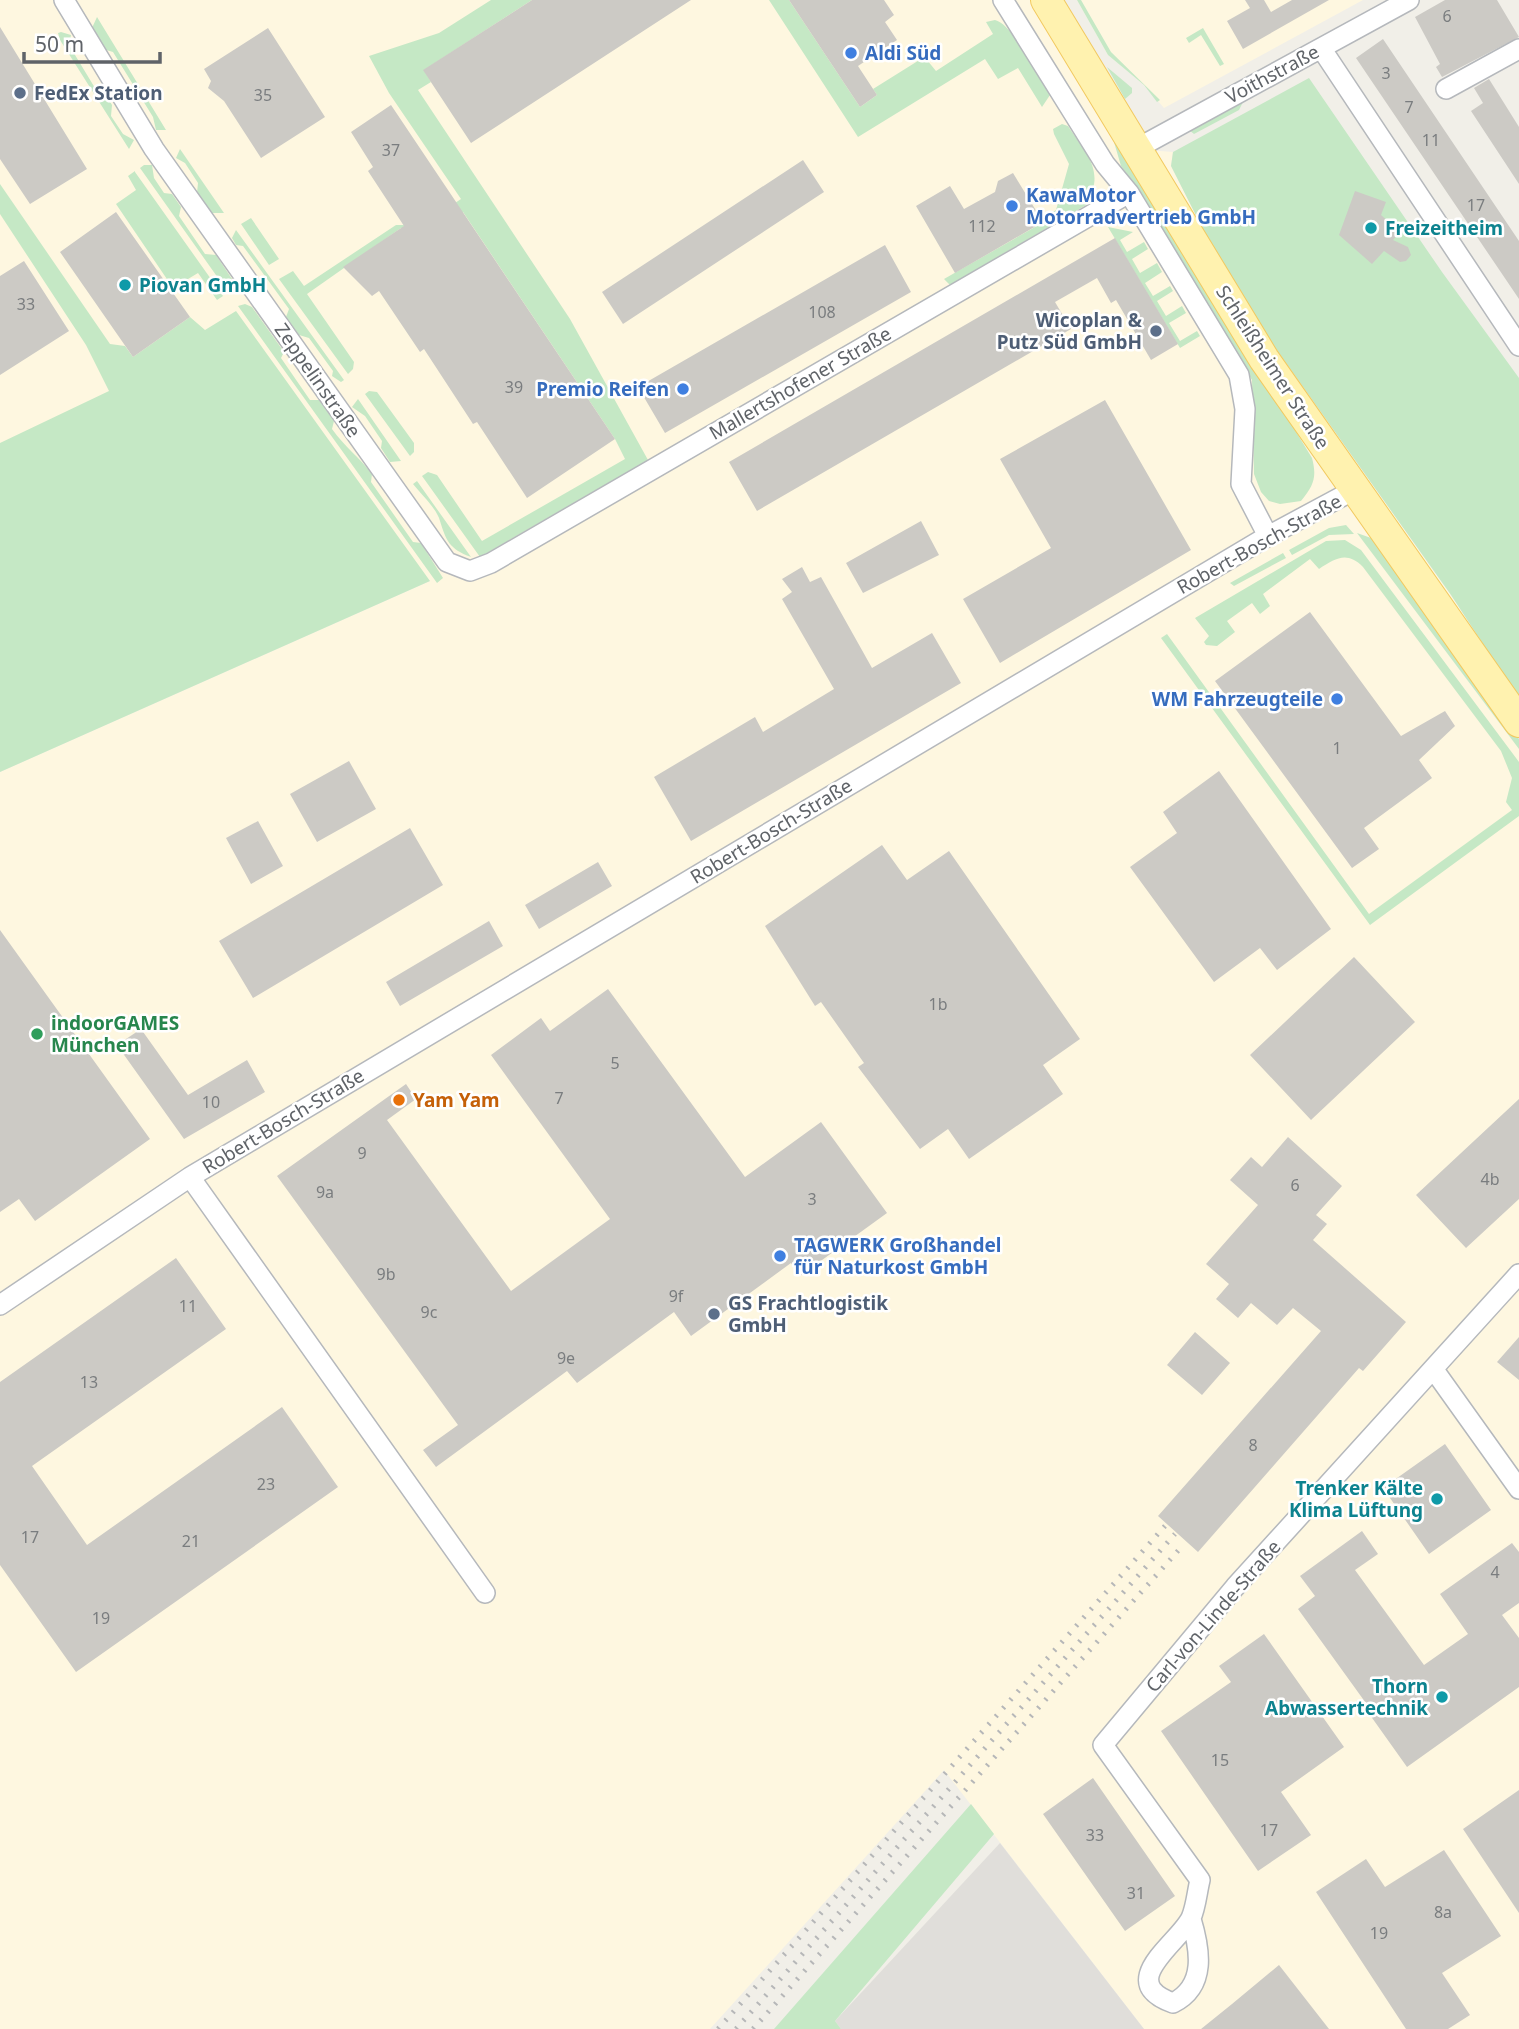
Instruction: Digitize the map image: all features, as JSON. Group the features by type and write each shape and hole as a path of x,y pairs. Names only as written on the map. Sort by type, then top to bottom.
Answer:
{"main road":[{"name":"Schleißheimer Straße","path":"1046,0 1264,359 1519,722"}],"street":[{"name":"Zeppelinstraße","path":"64,0 154,149 399,495 447,562 470,571"},
{"name":"Schleißheimer Straße","path":"1003,0 1105,164 1129,193 1240,375 1245,409 1241,484 1268,536"},
{"name":"Voithstraße","path":"1136,149 1409,0"},
{"path":"1321,48 1519,346"},
{"path":"1446,89 1519,49"},
{"name":"Mallertshofener Straße","path":"470,571 491,564 1129,193"},
{"name":"Robert-Bosch-Straße","path":"0,1304 190,1177 1268,536 1354,490"},
{"name":"Robert-Bosch-Straße","path":"190,1177 485,1593"},
{"name":"Carl-von-Linde-Straße","path":"1191,1919 1200,1880 1103,1745 1235,1587 1519,1274"},
{"path":"1434,1370 1519,1489"}],"shaded area":[{"path":"0,0 1047,0 1136,149 1173,152 1171,166 1213,249 1264,332 1451,595 1519,699 1519,2029 1144,2029 944,1770 710,2029 0,2029 0,772 430,581 0,462"},
{"path":"1077,0 1363,0 1164,108 1144,85 1108,55"},
{"path":"1000,1843 1144,2029 841,2029 835,2021"}],"green space":[{"path":"491,0 532,0 424,70 431,82 418,90 570,319 648,460 480,557 422,476 428,472 437,475 482,541 625,459 615,439 463,212 412,244 401,228 307,294 354,362 353,369 348,374 279,279 293,271 304,286 396,225 407,225 413,231 461,199 389,93 369,56 439,33"},
{"path":"769,0 789,0 860,107 877,95 873,89 921,59 927,60 936,71 993,34 986,22 995,20 1010,31 1050,95 1042,107 1018,68 998,79 985,59 858,137"},
{"path":"1077,0 1081,0 1111,52 1160,100 1157,102 1144,85 1108,55"},
{"path":"97,17 166,130 156,130 153,117 113,52 103,49 92,28"},
{"path":"1203,28 1224,64 1220,66 1201,35 1189,43 1186,38"},
{"path":"58,33 71,35 69,45 98,93 106,95 112,105 111,116 123,134 134,140 129,149 60,40"},
{"path":"1107,67 1132,88 1132,93 1125,99"},
{"path":"1309,78 1442,272 1519,378 1519,699 1451,595 1264,332 1213,249 1171,166 1173,152"},
{"path":"1243,102 1239,110 1194,134 1189,130"},
{"path":"1062,124 1068,126 1092,164 1094,182 1086,205 950,285 944,279 1042,223 1040,219 1056,210 1069,164 1053,129"},
{"path":"1109,125 1312,458 1313,481 1301,501 1280,504 1269,501 1261,492 1254,474 1252,380 1144,197 1121,166"},
{"path":"180,149 224,213 211,213 197,193 198,183 185,163 176,158"},
{"path":"152,165 154,178 164,193 172,194 181,207 179,216 205,254 216,255 234,282 233,290 228,292 140,168"},
{"path":"135,171 223,296 217,300 198,273 173,288 116,204 136,190 128,176"},
{"path":"0,184 110,344 125,346 133,357 190,317 205,330 236,311 430,581 0,772 0,443 109,391 86,345 0,214"},
{"path":"251,218 279,259 269,265 241,224"},
{"path":"1108,227 1133,232 1120,240 1127,252 1144,242 1148,249 1132,259 1140,273 1157,263 1162,272 1145,283 1153,296 1170,286 1173,291 1157,301 1166,316 1182,306 1186,313 1169,323 1180,341 1197,331 1200,336 1180,348"},
{"path":"236,230 344,380 341,382 332,376 333,371 309,338 299,335 286,317 289,309 243,246 236,245 232,238"},
{"path":"245,304 252,307 284,352 281,358 310,400 319,400 334,421 332,429 372,474 371,482 413,542 421,543 443,578 437,583 238,306"},
{"path":"369,391 377,392 414,443 414,452 410,456 365,394"},
{"path":"358,399 401,461 390,462 381,448 382,441 365,416 352,407"},
{"path":"417,481 471,557 458,551 450,543 436,512 413,484"},
{"path":"1346,525 1354,534 1329,535 1292,555 1289,550 1329,528"},
{"path":"1357,533 1371,538 1382,548 1519,739 1519,749"},
{"path":"1345,540 1361,550 1519,762 1519,816 1370,925 1161,638 1167,634 1369,914 1512,810 1506,802 1512,778 1501,751 1363,567 1352,559 1336,559 1319,569 1310,559 1263,594 1270,606 1260,614 1252,603 1227,621 1235,632 1217,646 1206,645 1204,642 1209,636 1195,618 1326,541"},
{"path":"1283,553 1286,558 1234,586 1230,583"},
{"path":"971,1804 994,1834 835,2021 841,2029 774,2029"}],"building":[{"path":"532,0 691,0 471,143 423,70"},
{"name":"Aldi Süd","path":"789,0 884,0 894,15 885,22 897,40 858,66 877,95 860,107"},
{"path":"1245,0 1264,0 1271,12 1292,0 1329,0 1243,49 1227,21 1250,8"},
{"path":"1445,0 1497,0 1519,37 1442,77 1436,67 1440,64 1415,17"},
{"name":"FedEx Station","path":"0,27 87,169 30,204 0,159"},
{"path":"268,28 325,117 261,158 224,101 208,88 211,81 204,69"},
{"path":"1383,39 1519,241 1519,299 1356,58"},
{"path":"1489,79 1519,127 1519,184 1471,111 1483,103 1474,88"},
{"path":"391,105 615,439 527,498 477,422 473,424 424,349 420,352 379,291 372,296 343,267 404,226 368,171 373,167 351,132"},
{"path":"803,160 824,192 623,324 602,292"},
{"path":"1013,173 1043,222 955,273 916,206 950,186 964,209 995,192 998,181"},
{"name":"Freizeitheim","path":"1355,191 1386,202 1381,215 1400,232 1393,240 1408,247 1411,255 1406,261 1400,262 1384,251 1372,264 1339,235"},
{"name":"Piovan GmbH","path":"116,212 190,317 133,357 60,252"},
{"path":"1115,238 1178,344 1151,360 1116,300 1111,303 1097,278 1055,302 1071,329 757,511 729,462"},
{"path":"885,245 911,292 665,433 638,387"},
{"path":"24,261 69,331 0,375 0,276"},
{"path":"1105,400 1191,550 1000,663 963,599 1051,548 1000,459"},
{"path":"921,521 939,555 863,593 846,563"},
{"path":"802,567 810,582 821,577 872,668 932,633 961,683 691,841 654,777 755,717 763,732 834,689 782,599 792,592 782,579"},
{"path":"1310,612 1401,736 1445,711 1455,726 1419,760 1432,778 1364,828 1379,849 1352,868 1215,681"},
{"path":"349,761 376,809 317,842 290,794"},
{"path":"1219,771 1331,929 1277,970 1260,948 1214,982 1130,867 1177,833 1163,812"},
{"path":"258,821 283,866 251,884 226,838"},
{"path":"410,828 443,885 253,998 219,941"},
{"path":"882,845 907,880 949,851 1080,1039 1043,1065 1063,1094 969,1159 948,1129 920,1149 858,1067 864,1063 821,1002 815,1006 765,926"},
{"path":"598,862 612,886 539,929 525,905"},
{"path":"489,921 503,946 400,1006 386,982"},
{"name":"indoorGAMES München","path":"0,930 150,1139 35,1221 19,1199 0,1212"},
{"path":"1354,957 1415,1022 1311,1120 1250,1055"},
{"path":"608,989 745,1177 821,1122 887,1213 800,1276 791,1263 691,1336 674,1312 577,1383 567,1371 436,1467 423,1450 458,1425 277,1176 406,1084 416,1099 387,1120 511,1291 610,1219 491,1055 541,1018 550,1031"},
{"path":"141,1029 188,1095 247,1060 265,1092 184,1139 117,1045"},
{"path":"1519,1099 1519,1199 1466,1248 1416,1195"},
{"path":"1288,1137 1342,1186 1316,1215 1327,1224 1313,1240 1406,1322 1363,1371 1359,1368 1198,1552 1158,1516 1321,1331 1293,1308 1277,1325 1251,1303 1238,1318 1216,1299 1229,1284 1206,1264 1258,1205 1230,1180 1251,1157 1262,1167"},
{"path":"176,1258 226,1329 32,1466 87,1545 282,1407 338,1487 76,1672 0,1565 0,1382"},
{"path":"1195,1332 1230,1363 1202,1395 1167,1365"},
{"path":"1519,1337 1519,1380 1497,1362"},
{"name":"Trenker Kälte Klima Lüftung","path":"1445,1444 1491,1510 1429,1554 1383,1488"},
{"path":"1362,1531 1378,1554 1355,1570 1424,1665 1468,1634 1440,1594 1512,1543 1519,1552 1519,1603 1502,1615 1519,1638 1519,1687 1407,1767 1365,1708 1368,1706 1298,1609 1315,1596 1300,1576"},
{"path":"1264,1634 1344,1747 1281,1792 1311,1835 1258,1871 1161,1731 1231,1682 1219,1666"},
{"path":"1093,1778 1175,1896 1125,1931 1043,1814"},
{"path":"1519,1790 1519,1913 1463,1829"},
{"path":"1444,1850 1501,1936 1442,1973 1470,2015 1448,2029 1406,2029 1316,1892 1366,1859 1385,1887"},
{"path":"1279,1965 1329,2029 1201,2029 1232,2004"}],"railway":[{"path":"718,2029 1165,1526"},
{"path":"736,2029 1175,1534"},
{"path":"753,2029 1184,1544"}],"place":[{"name":"Aldi Süd","path":"851,53"},
{"name":"FedEx Station","path":"20,93"},
{"name":"KawaMotor Motorradvertrieb GmbH","path":"1012,206"},
{"name":"Freizeitheim","path":"1371,228"},
{"name":"Piovan GmbH","path":"125,285"},
{"name":"Wicoplan & Putz Süd GmbH","path":"1156,331"},
{"name":"Premio Reifen","path":"683,389"},
{"name":"WM Fahrzeugteile","path":"1337,699"},
{"name":"indoorGAMES München","path":"37,1034"},
{"name":"Yam Yam","path":"399,1100"},
{"name":"TAGWERK Großhandel für Naturkost GmbH","path":"780,1256"},
{"name":"GS Frachtlogistik GmbH","path":"714,1314"},
{"name":"Trenker Kälte Klima Lüftung","path":"1437,1499"},
{"name":"Thorn Abwassertechnik","path":"1442,1697"}]}
